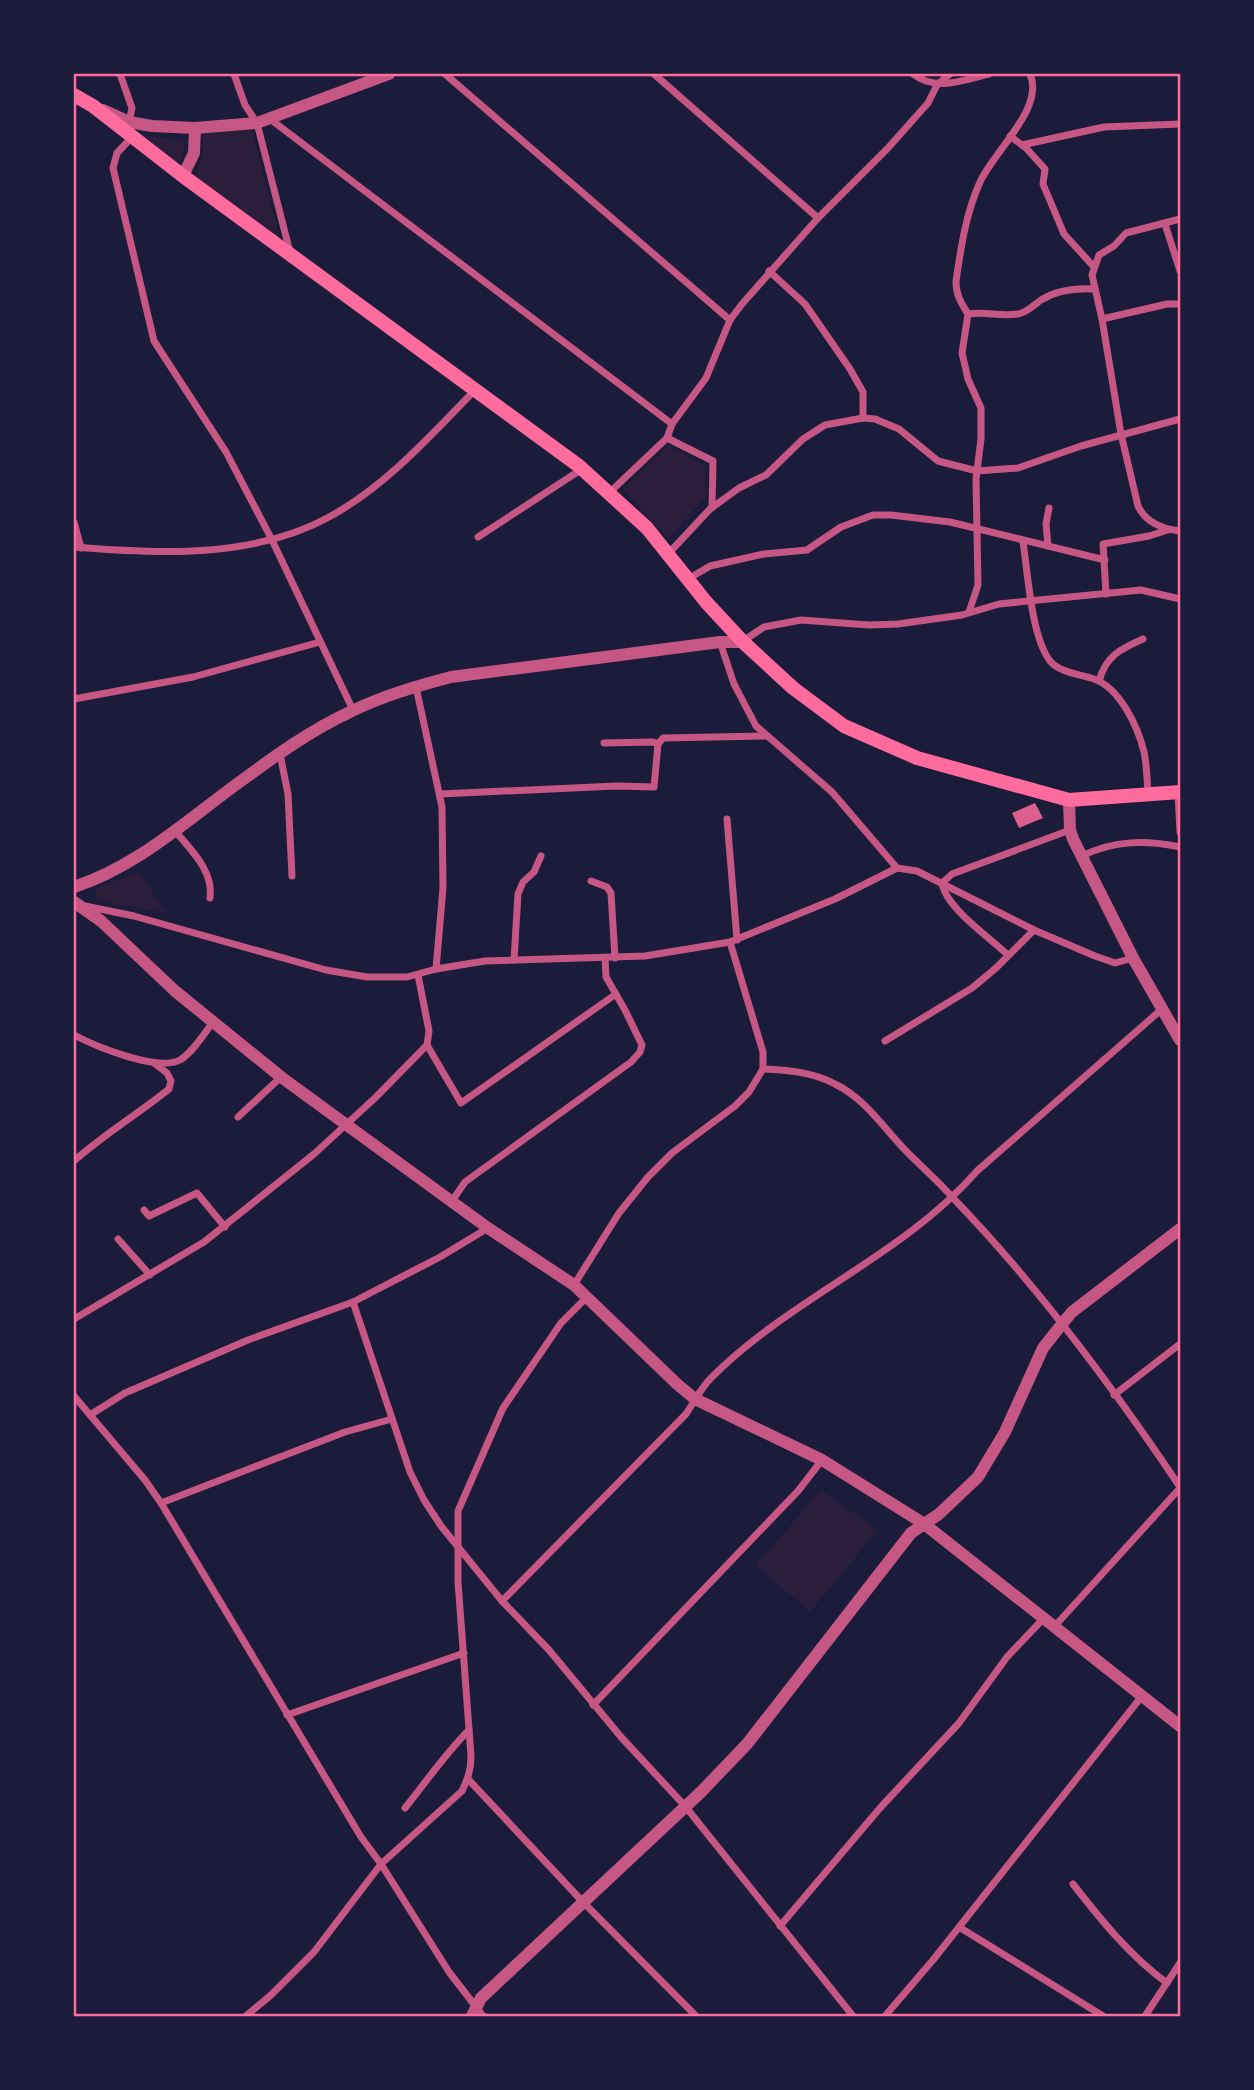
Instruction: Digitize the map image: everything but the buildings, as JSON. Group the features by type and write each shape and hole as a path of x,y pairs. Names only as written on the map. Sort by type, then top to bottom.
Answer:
{"main road":[{"path":"74,95 131,129 183,176 476,388 582,469 647,528 743,642 793,688 844,726 917,758 1069,800 1179,792"}],"street":[{"path":"120,74 132,108 131,129 117,153 113,168 154,341 226,452 271,538 353,710"},
{"path":"234,74 245,105 263,121 672,424"},
{"path":"445,74 730,320"},
{"path":"654,74 818,218"},
{"path":"913,74 923,81 937,85 989,74"},
{"path":"610,492 667,438 672,424 706,378 730,320 769,271 888,148 928,103 937,85 950,74"},
{"path":"969,612 978,585 975,530 981,408 968,379 962,353 968,314 960,302 956,281 967,217 989,166 1025,114 1035,90 1030,74"},
{"path":"131,129 152,126 195,128 263,121 383,75"},
{"path":"263,121 290,253"},
{"path":"1022,145 1104,127 1181,124"},
{"path":"183,176 194,153 195,128"},
{"path":"1010,136 1045,169 1043,184 1064,234 1094,267"},
{"path":"1181,219 1126,233 1114,246 1099,256 1092,275 1121,434 1138,506 1150,522 1181,531"},
{"path":"1165,224 1181,271"},
{"path":"769,271 804,304 850,369 863,392 863,418"},
{"path":"968,314 1021,314 1057,292 1076,288 1094,289"},
{"path":"1102,319 1167,304 1181,304"},
{"path":"74,522 78,547 183,552 227,548 302,530 359,498 418,449 476,388"},
{"path":"668,554 712,508 739,488 766,475 812,432 825,425 863,418 875,419 899,429 946,464 977,471 1018,468 1121,434 1181,419"},
{"path":"667,438 713,461 712,508"},
{"path":"478,537 582,469"},
{"path":"1048,546 1046,524 1049,508"},
{"path":"688,579 710,566 764,554 807,550 841,527 873,515 928,519 1105,560"},
{"path":"1106,594 1103,544 1149,536 1169,529"},
{"path":"1023,542 1032,602 1041,640 1051,663 1060,669 1099,681 1116,697 1137,732 1143,751 1148,795"},
{"path":"74,887 132,860 176,832 280,754 353,710 451,677 720,642 743,642 764,627 781,622 822,620 869,625 898,624 999,604 1141,590 1181,599"},
{"path":"1099,681 1103,666 1108,660 1143,639"},
{"path":"74,699 193,677 320,642"},
{"path":"720,642 734,684 748,714 767,736 832,792 897,868"},
{"path":"416,687 440,794 443,888 436,969"},
{"path":"440,794 616,786 654,787 658,744 663,738 767,736"},
{"path":"604,743 658,744"},
{"path":"280,754 288,794 292,876"},
{"path":"1179,792 1181,832"},
{"path":"1069,800 1070,830 1082,856 1132,958 1181,1040"},
{"path":"574,1284 620,1213 648,1177 672,1153 735,1106 748,1092 762,1069 762,1052 733,941 727,819"},
{"path":"942,883 952,874 1070,830"},
{"path":"176,832 195,855 212,884 210,898"},
{"path":"1082,856 1103,846 1120,843 1162,843 1181,847"},
{"path":"514,960 518,894 523,882 534,872 541,856"},
{"path":"77,904 134,916 326,970 367,977 418,975 436,969 485,961 645,956 733,941 835,899 897,868 917,871 1034,930 1115,963 1132,958"},
{"path":"591,881 607,887 611,893 615,958"},
{"path":"942,883 944,893 953,904 1007,955"},
{"path":"77,904 281,1077 488,1228 574,1284 695,1399 821,1460 923,1523 1181,1726"},
{"path":"885,1041 972,988 1034,930"},
{"path":"452,1201 465,1182 631,1062 640,1052 642,1045 606,977 605,958"},
{"path":"74,1319 225,1227 346,1125 427,1045 429,1031 418,975"},
{"path":"427,1045 461,1103 616,994"},
{"path":"502,1601 686,1414 709,1380 788,1315 953,1198 977,1171 1162,1009"},
{"path":"74,1035 106,1049 153,1062 179,1060 189,1052 213,1022"},
{"path":"74,1161 169,1089 171,1081 167,1073 153,1062"},
{"path":"762,1069 799,1072 834,1083 860,1099 895,1140 953,1198 1062,1324 1181,1487 1055,1627"},
{"path":"238,1116 281,1077"},
{"path":"144,1210 149,1216 197,1193 225,1227"},
{"path":"90,1415 125,1393 248,1340 353,1302 440,1257 488,1228"},
{"path":"477,2013 481,1998 747,1744 911,1533 939,1514 978,1477 1010,1422 1042,1348 1072,1312 1181,1229"},
{"path":"118,1239 150,1275"},
{"path":"246,2017 314,1952 381,1864 462,1791 468,1779 471,1771 458,1583 458,1511 503,1408 561,1322 588,1296"},
{"path":"353,1302 410,1472 441,1526 502,1601 550,1650 593,1705 685,1806 853,2017"},
{"path":"1114,1395 1181,1344"},
{"path":"74,1396 161,1503 361,1837 477,2013"},
{"path":"161,1503 345,1432 391,1419"},
{"path":"593,1705 798,1491 821,1460"},
{"path":"780,1926 888,1799 959,1723 1007,1657 1044,1618"},
{"path":"286,1715 464,1653"},
{"path":"886,2017 1142,1695"},
{"path":"405,1808 451,1748 469,1730"},
{"path":"468,1779 696,2017"},
{"path":"1073,1884 1130,1952 1167,1983"},
{"path":"959,1927 1103,2017"},
{"path":"1144,2017 1181,1964"}],"shaded area":[{"path":"252,128 280,239 194,177 202,157 203,132"},
{"path":"144,135 184,141 183,157 176,165"},
{"path":"668,445 705,466 706,497 668,538 623,490"},
{"path":"139,871 166,913 97,901 95,889"},
{"path":"821,1490 878,1530 810,1612 756,1565"}]}
